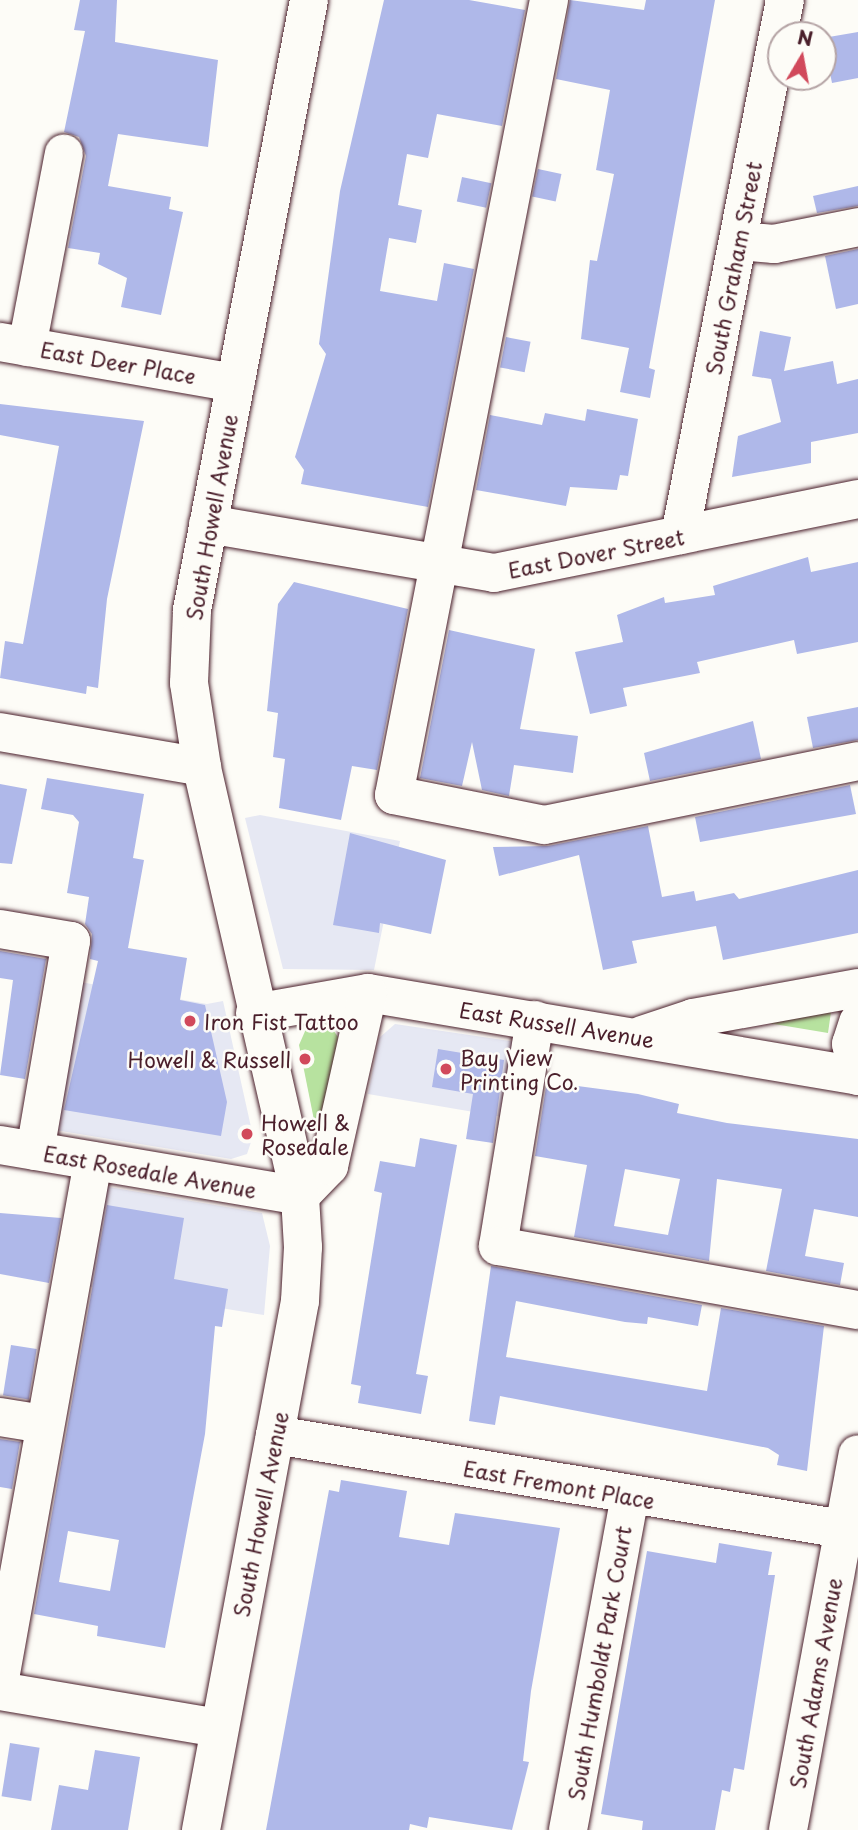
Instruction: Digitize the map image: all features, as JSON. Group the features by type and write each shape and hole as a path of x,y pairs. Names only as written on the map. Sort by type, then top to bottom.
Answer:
{"street":[{"name":"South Howell Avenue","path":"201,1830 300,1301 300,1196 255,1013 202,767 189,683 192,610 309,0"},
{"path":"549,0 394,795 544,825 858,761"},
{"name":"South Graham Street","path":"680,535 785,0"},
{"path":"14,345 64,153"},
{"path":"739,241 774,244 858,227"},
{"name":"East Deer Place","path":"14,345 235,383"},
{"name":"East Dover Street","path":"208,524 494,573 858,499"},
{"path":"0,732 202,767"},
{"path":"0,929 72,942 17,1148"},
{"path":"636,1037 693,1018 858,988"},
{"path":"300,1196 329,1166 368,993"},
{"name":"East Russell Avenue","path":"255,1013 368,993 858,1076"},
{"path":"536,1020 498,1246 858,1310"},
{"path":"858,1022 850,1044 858,1076"},
{"name":"East Rosedale Avenue","path":"17,1148 300,1196"},
{"path":"0,1679 43,1424 93,1161"},
{"path":"0,1417 43,1424"},
{"name":"East Fremont Place","path":"275,1435 630,1496 844,1529"},
{"name":"South Adams Avenue","path":"788,1830 858,1454"},
{"name":"South Humboldt Park Court","path":"568,1830 630,1496"},
{"path":"0,1690 219,1728"}],"shaded area":[{"path":"260,815 400,841 374,970 283,969 245,818"},
{"path":"74,981 207,1004 223,1001 253,1136 247,1154 231,1159 49,1129"},
{"path":"395,1024 523,1043 509,1118 368,1094 379,1038"},
{"path":"97,1185 262,1213 270,1246 264,1315 79,1285"}],"green space":[{"path":"832,1005 828,1033 744,1019"},
{"path":"329,1024 338,1037 322,1125 316,1130 299,1045 306,1029"}],"building":[{"path":"80,0 117,0 115,42 218,60 208,147 118,134 108,186 171,197 169,209 183,212 161,315 121,307 127,278 98,264 100,253 68,248 86,156 79,137 64,132 85,31 74,30"},
{"path":"384,0 469,0 525,10 502,126 437,114 428,158 407,154 398,205 422,210 416,243 389,238 380,291 437,301 444,263 474,269 428,507 301,484 304,470 295,457 326,354 319,344 340,191"},
{"path":"570,0 644,10 646,0 715,0 649,368 655,370 650,398 620,392 629,348 581,339 590,260 597,261 614,174 596,170 610,90 556,79"},
{"path":"858,32 858,78 837,82 837,36"},
{"path":"538,169 561,174 556,201 532,196"},
{"path":"462,177 491,183 486,208 457,201"},
{"path":"858,186 858,206 817,213 813,196"},
{"path":"858,249 858,304 836,309 825,256"},
{"path":"760,331 791,337 784,371 833,361 837,384 858,379 858,433 811,442 811,463 732,477 738,436 781,422 771,379 752,376"},
{"path":"506,337 531,342 525,372 500,367"},
{"path":"0,404 144,421 107,599 98,688 87,686 86,694 0,678 5,641 23,644 59,446 0,435"},
{"path":"587,409 638,419 628,476 620,475 617,490 570,487 566,506 476,490 490,415 542,425 545,413 585,421"},
{"path":"808,557 811,572 858,562 858,642 797,654 794,640 697,662 700,673 623,688 627,706 590,714 575,652 623,642 617,615 664,597 665,603 715,595 713,586"},
{"path":"294,582 408,609 377,770 352,766 341,820 279,808 285,759 273,757 278,713 267,711 278,604"},
{"path":"449,630 535,649 520,729 578,736 573,773 514,765 509,796 482,790 472,742 462,786 420,778"},
{"path":"858,707 858,740 813,748 807,717"},
{"path":"753,721 761,759 650,781 644,753"},
{"path":"47,778 144,794 133,858 144,860 128,948 187,958 180,1000 205,1005 227,1102 221,1136 64,1110 98,961 90,959 92,934 85,924 89,897 67,893 79,822 73,815 41,809"},
{"path":"0,784 27,789 12,864 0,863"},
{"path":"850,785 856,814 700,842 695,817"},
{"path":"648,826 662,897 694,891 696,901 734,893 739,899 858,870 858,933 723,960 716,926 632,941 637,963 603,970 579,855 499,876 493,847 548,846"},
{"path":"350,833 446,860 431,934 380,923 379,933 333,925"},
{"path":"0,951 46,959 25,1079 0,1075 13,980 0,978"},
{"path":"438,1049 504,1060 493,1143 466,1139 473,1094 432,1087"},
{"path":"570,1085 638,1094 679,1104 677,1113 727,1123 858,1139 858,1217 814,1209 805,1256 844,1263 840,1285 766,1271 782,1189 717,1179 709,1261 574,1237 587,1165 535,1156 546,1087 569,1091","holes":["625,1169 680,1179 668,1235 614,1226"]},
{"path":"420,1138 457,1145 416,1374 428,1376 421,1414 358,1403 361,1386 351,1384 382,1193 374,1191 380,1161 415,1167"},
{"path":"107,1205 184,1218 174,1279 228,1289 222,1327 215,1326 205,1434 165,1648 97,1636 98,1626 34,1614","holes":["68,1531 119,1540 110,1591 59,1582"]},
{"path":"0,1213 61,1218 49,1283 0,1274"},
{"path":"491,1266 702,1305 698,1326 648,1317 647,1324 625,1322 516,1301 506,1357 707,1391 721,1308 824,1326 807,1471 777,1465 779,1455 768,1448 500,1396 495,1425 469,1421"},
{"path":"11,1345 37,1349 29,1399 3,1395"},
{"path":"0,1439 20,1442 12,1489 0,1487"},
{"path":"341,1480 407,1491 399,1537 449,1545 455,1513 560,1528 531,1691 523,1761 529,1762 512,1830 429,1817 427,1828 410,1824 409,1830 266,1830 329,1490 339,1492"},
{"path":"719,1543 772,1552 768,1575 775,1575 744,1770 734,1768 730,1792 722,1790 715,1830 642,1830 643,1821 601,1814 647,1551 716,1563"},
{"path":"10,1743 40,1748 31,1801 2,1796"},
{"path":"95,1750 140,1757 128,1830 51,1830 59,1785 88,1790"}],"place":[{"name":"Iron Fist Tattoo","path":"190,1021"},
{"name":"Howell & Russell","path":"305,1059"},
{"name":"Bay View Printing Co.","path":"446,1069"},
{"name":"Howell & Rosedale","path":"247,1134"}]}
